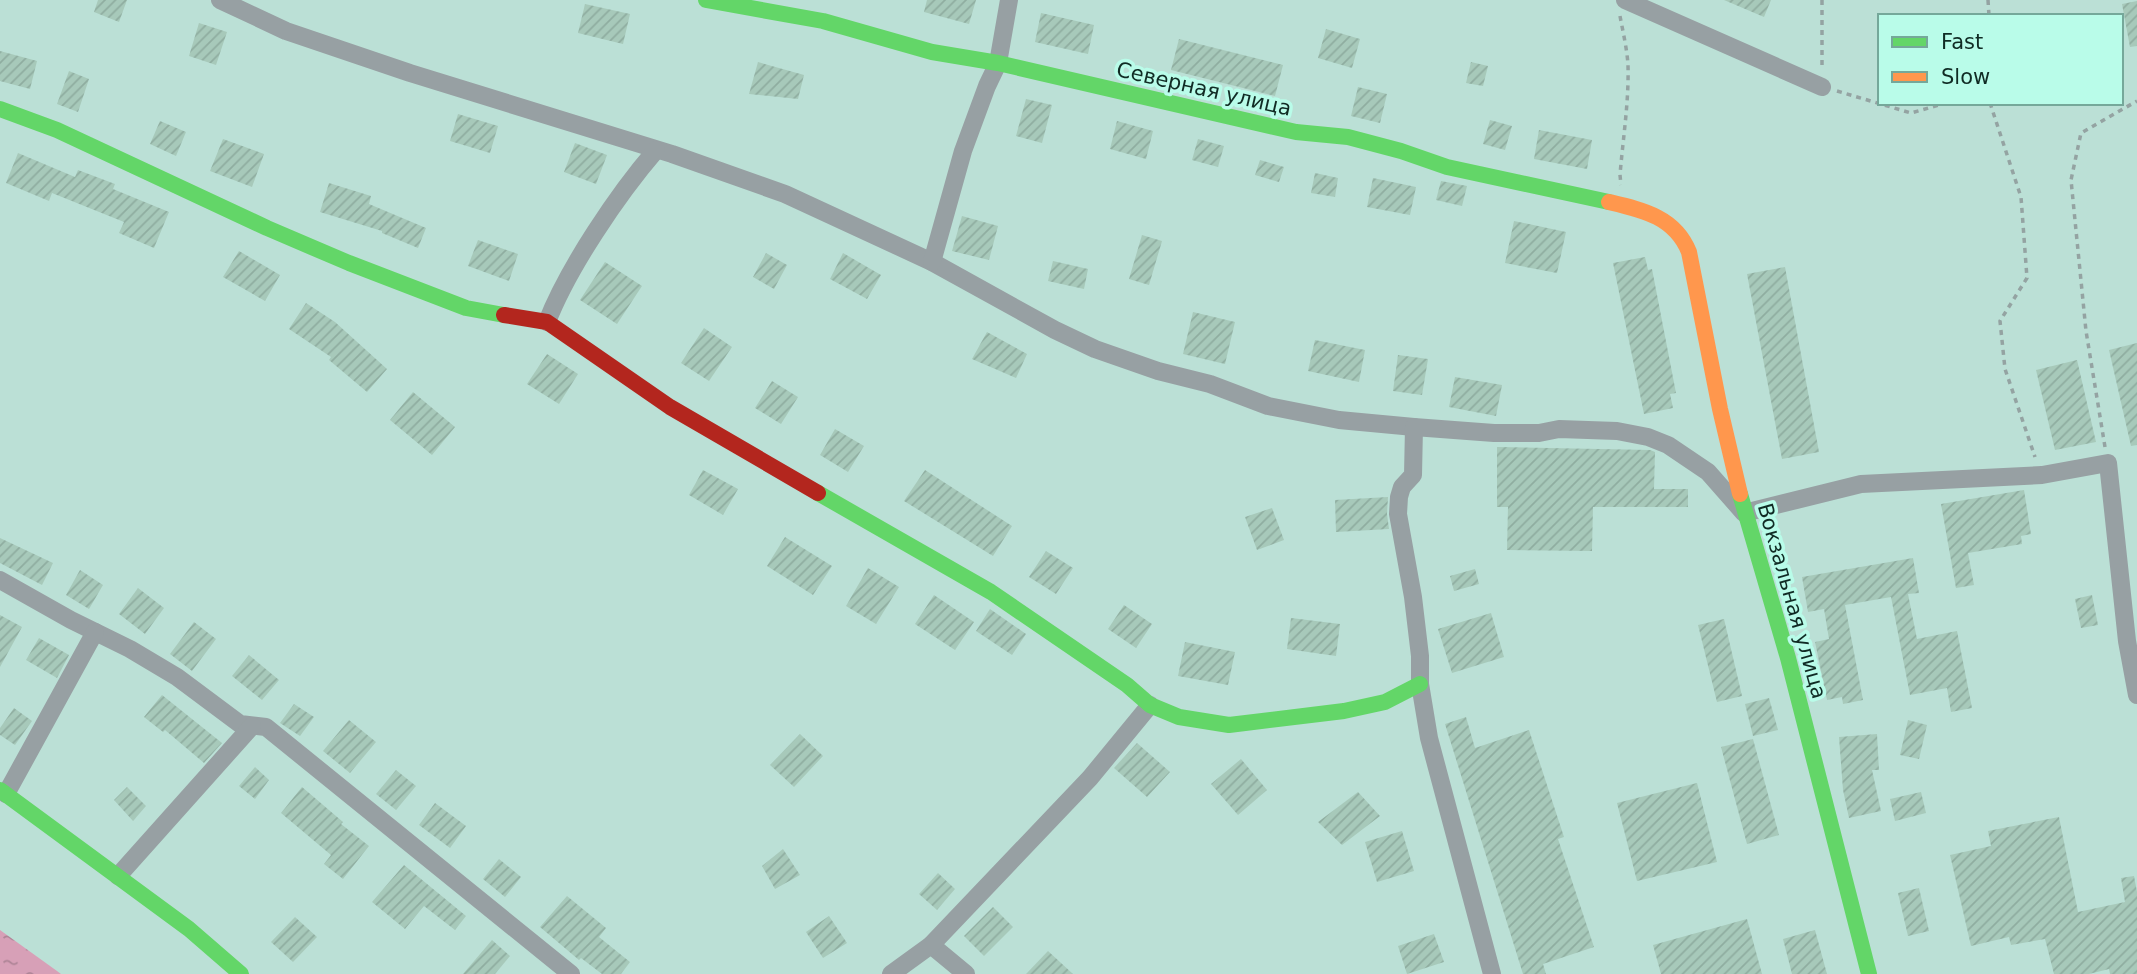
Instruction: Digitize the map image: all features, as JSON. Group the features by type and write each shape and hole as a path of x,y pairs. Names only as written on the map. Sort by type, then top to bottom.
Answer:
{"street":[{"path":"220,0 286,31 785,194 932,262 1095,349 1158,371 1210,384 1268,406 1339,420 1414,427 1494,433 1539,433 1559,429 1617,431 1648,437 1668,445 1707,472 1720,483 1744,513 1861,484 2042,475 2108,463 2127,641 2137,695"},
{"name":"Северная улица","path":"706,0 823,21 932,52 998,62 1296,132 1348,138 1401,151 1447,167 1630,207 1662,219 1683,237"},
{"path":"932,262 963,151 998,62 1009,0"},
{"path":"1622,6 1822,87"},
{"path":"0,109 57,131 267,228 375,273 466,308 547,322 670,407 991,592 1127,685 1150,705 1179,717 1229,725 1344,711 1385,702 1420,684"},
{"path":"547,322 555,300 594,237 637,172 656,150"},
{"name":"Вокзальная улица","path":"1683,237 1689,252 1744,513 1788,658 1869,974"},
{"path":"1414,427 1413,475 1402,487 1398,514 1416,620 1420,684 1429,738 1492,974"},
{"path":"0,580 177,677 240,724 265,727 571,974"},
{"path":"95,632 3,792 189,929 241,974"},
{"path":"891,974 931,945 1090,778 1150,705"},
{"path":"118,876 252,726"},
{"path":"931,945 966,974"}],"path":[{"path":"1822,0 1822,87 1878,103"},
{"path":"1622,6 1628,64 1628,114 1620,175 1622,190 1630,207"},
{"path":"2108,463 2086,331 2071,180 2081,133 2137,101"},
{"path":"1884,105 1911,113 1939,105"},
{"path":"1991,105 2021,197 2026,246 2027,278 2000,321 2005,369 2042,475"}],"water":[{"path":"0,930 57,971 61,974 0,974"}],"building":[{"path":"98,0 127,0 119,22 94,12"},
{"path":"927,0 976,0 969,24 924,12"},
{"path":"1724,0 1771,0 1764,17"},
{"path":"2137,1 2137,46 2130,47 2122,4"},
{"path":"585,4 630,14 623,44 578,33"},
{"path":"1041,13 1094,25 1088,54 1035,42"},
{"path":"199,23 227,32 216,65 189,56"},
{"path":"1326,29 1360,39 1352,68 1318,58"},
{"path":"1179,39 1283,65 1275,96 1171,70"},
{"path":"0,51 37,61 30,89 0,81"},
{"path":"758,62 804,75 798,99 749,94"},
{"path":"1471,62 1488,66 1483,86 1466,83"},
{"path":"69,71 89,79 78,112 57,104"},
{"path":"1358,87 1387,94 1380,123 1351,116"},
{"path":"1026,99 1052,105 1042,143 1016,136"},
{"path":"458,114 498,126 490,153 450,141"},
{"path":"1490,120 1512,126 1505,150 1483,144"},
{"path":"160,121 186,132 176,156 150,144"},
{"path":"1117,121 1153,131 1146,159 1110,149"},
{"path":"1539,130 1592,140 1587,169 1534,159"},
{"path":"223,139 264,154 252,187 210,171"},
{"path":"1198,139 1224,146 1218,167 1192,160"},
{"path":"575,143 607,155 596,184 564,172"},
{"path":"18,153 75,177 78,170 115,184 113,189 169,212 154,248 119,233 124,222 52,193 49,201 6,183"},
{"path":"1260,160 1284,167 1279,182 1255,175"},
{"path":"1315,173 1338,178 1335,197 1311,193"},
{"path":"1373,178 1416,187 1410,215 1367,207"},
{"path":"1441,181 1467,186 1462,206 1436,200"},
{"path":"329,183 371,196 369,204 426,228 418,248 382,231 320,212"},
{"path":"962,216 998,226 989,260 952,251"},
{"path":"1514,221 1566,232 1557,273 1505,263"},
{"path":"1142,235 1162,241 1149,285 1129,279"},
{"path":"478,240 518,254 509,281 468,266"},
{"path":"239,251 280,275 265,301 223,277"},
{"path":"766,253 787,265 774,289 753,277"},
{"path":"843,253 881,275 867,299 830,279"},
{"path":"1645,257 1648,270 1652,269 1676,393 1670,394 1673,408 1644,414 1613,263"},
{"path":"1053,261 1088,269 1084,289 1048,281"},
{"path":"605,262 642,286 617,324 580,300"},
{"path":"1785,267 1819,452 1782,459 1747,274"},
{"path":"306,303 335,322 387,369 367,392 329,360 331,357 289,329"},
{"path":"1193,312 1235,322 1225,364 1183,354"},
{"path":"704,328 732,347 709,381 681,363"},
{"path":"987,332 1027,354 1016,378 972,359"},
{"path":"1315,340 1365,350 1359,382 1308,371"},
{"path":"2137,343 2137,445 2131,446 2109,350"},
{"path":"547,354 578,374 559,404 527,384"},
{"path":"1398,355 1428,359 1422,395 1393,391"},
{"path":"2077,360 2096,442 2055,450 2036,370"},
{"path":"1455,377 1502,385 1496,416 1449,407"},
{"path":"772,381 798,397 781,424 755,408"},
{"path":"413,392 455,427 432,455 390,420"},
{"path":"835,429 864,446 848,472 820,455"},
{"path":"1497,447 1650,450 1655,452 1654,489 1688,489 1688,507 1593,507 1592,551 1507,550 1508,507 1497,507"},
{"path":"703,470 738,489 723,515 689,495"},
{"path":"925,470 1012,526 993,556 904,501"},
{"path":"2024,490 2031,534 2021,536 2022,544 1968,553 1974,585 1956,588 1941,504"},
{"path":"1388,497 1389,529 1336,532 1335,500"},
{"path":"1272,508 1284,540 1257,550 1245,517"},
{"path":"785,537 832,566 813,595 767,566"},
{"path":"0,538 53,563 42,585 0,563"},
{"path":"1046,551 1073,568 1056,594 1029,577"},
{"path":"1913,558 1919,593 1908,594 1917,639 1957,631 1972,708 1951,712 1947,688 1910,695 1891,597 1845,605 1863,700 1843,704 1842,697 1827,700 1815,642 1829,639 1824,609 1808,612 1802,577"},
{"path":"868,568 899,587 876,624 846,606"},
{"path":"1475,569 1479,584 1454,591 1450,576"},
{"path":"80,570 103,585 89,609 66,595"},
{"path":"138,588 164,608 145,634 119,614"},
{"path":"934,595 974,622 955,650 915,624"},
{"path":"2092,595 2098,625 2081,628 2075,599"},
{"path":"1124,605 1152,624 1136,648 1108,629"},
{"path":"990,609 1026,634 1012,655 976,631"},
{"path":"1491,613 1504,657 1452,673 1438,629"},
{"path":"0,615 22,627 0,667"},
{"path":"1291,618 1340,624 1336,656 1287,649"},
{"path":"1724,619 1742,696 1717,702 1698,625"},
{"path":"194,622 216,639 192,671 170,654"},
{"path":"39,638 69,655 57,678 26,660"},
{"path":"1185,642 1235,652 1228,685 1178,676"},
{"path":"249,655 279,680 262,700 232,676"},
{"path":"162,695 222,743 204,763 165,730 163,732 144,717"},
{"path":"1769,698 1778,730 1753,736 1745,704"},
{"path":"294,704 314,717 300,736 280,723"},
{"path":"14,708 32,721 15,745 0,735 0,728"},
{"path":"1466,717 1475,748 1529,730 1564,837 1558,839 1594,947 1543,964 1546,974 1523,974 1445,724"},
{"path":"349,720 376,742 350,773 323,751"},
{"path":"1908,720 1927,725 1919,759 1900,755"},
{"path":"800,734 823,756 794,787 770,765"},
{"path":"1877,734 1879,770 1872,770 1881,811 1849,818 1843,790 1839,737"},
{"path":"1753,739 1779,835 1747,844 1721,747"},
{"path":"1137,743 1170,772 1147,797 1114,768"},
{"path":"1241,759 1267,790 1238,815 1211,784"},
{"path":"255,767 269,780 255,799 239,786"},
{"path":"396,770 416,786 396,810 376,794"},
{"path":"1697,783 1717,862 1637,881 1617,803"},
{"path":"127,787 146,806 133,821 114,800"},
{"path":"302,787 369,846 343,879 324,864 331,855 281,813"},
{"path":"1358,792 1380,816 1342,845 1318,822"},
{"path":"1921,792 1926,813 1895,821 1890,799"},
{"path":"435,803 466,826 450,848 419,825"},
{"path":"2059,817 2078,912 2125,902 2121,878 2134,876 2137,892 2137,974 2110,974 2109,969 2089,974 2054,974 2045,939 2011,945 2009,937 1971,946 1950,855 1991,846 1988,831"},
{"path":"1402,831 1414,871 1377,882 1365,842"},
{"path":"783,849 800,875 775,889 762,866"},
{"path":"499,859 521,877 505,897 483,879"},
{"path":"404,865 466,916 455,930 424,906 405,929 372,902"},
{"path":"938,873 955,889 937,910 919,894"},
{"path":"1919,888 1929,931 1908,936 1898,893"},
{"path":"567,896 606,928 599,937 630,962 621,974 602,974 581,958 579,960 540,927"},
{"path":"993,907 1013,927 984,956 964,936"},
{"path":"829,916 847,943 823,958 806,932"},
{"path":"295,917 317,937 293,962 271,942"},
{"path":"1747,919 1762,974 1661,974 1653,945"},
{"path":"1815,930 1827,974 1792,974 1783,939"},
{"path":"1434,934 1444,962 1407,974 1398,946"},
{"path":"492,940 510,956 495,974 463,974"},
{"path":"1048,951 1073,974 1026,974"}],"traffic: fast":[{"path":"706,0 823,21 932,52 998,63 1296,132 1348,137 1447,167 1609,202"},
{"path":"0,109 57,130 267,228 349,263 466,308 504,315"},
{"path":"818,493 991,592 1127,685 1150,705 1179,717 1229,725 1344,711 1385,702 1420,684"},
{"path":"1740,494 1788,658 1869,974"},
{"path":"0,790 189,929 241,974"}],"traffic: slow":[{"path":"1609,202 1646,212 1666,223 1683,240 1689,252 1740,494"}],"traffic: jam":[{"path":"504,315 547,322 670,407 818,493"}]}
